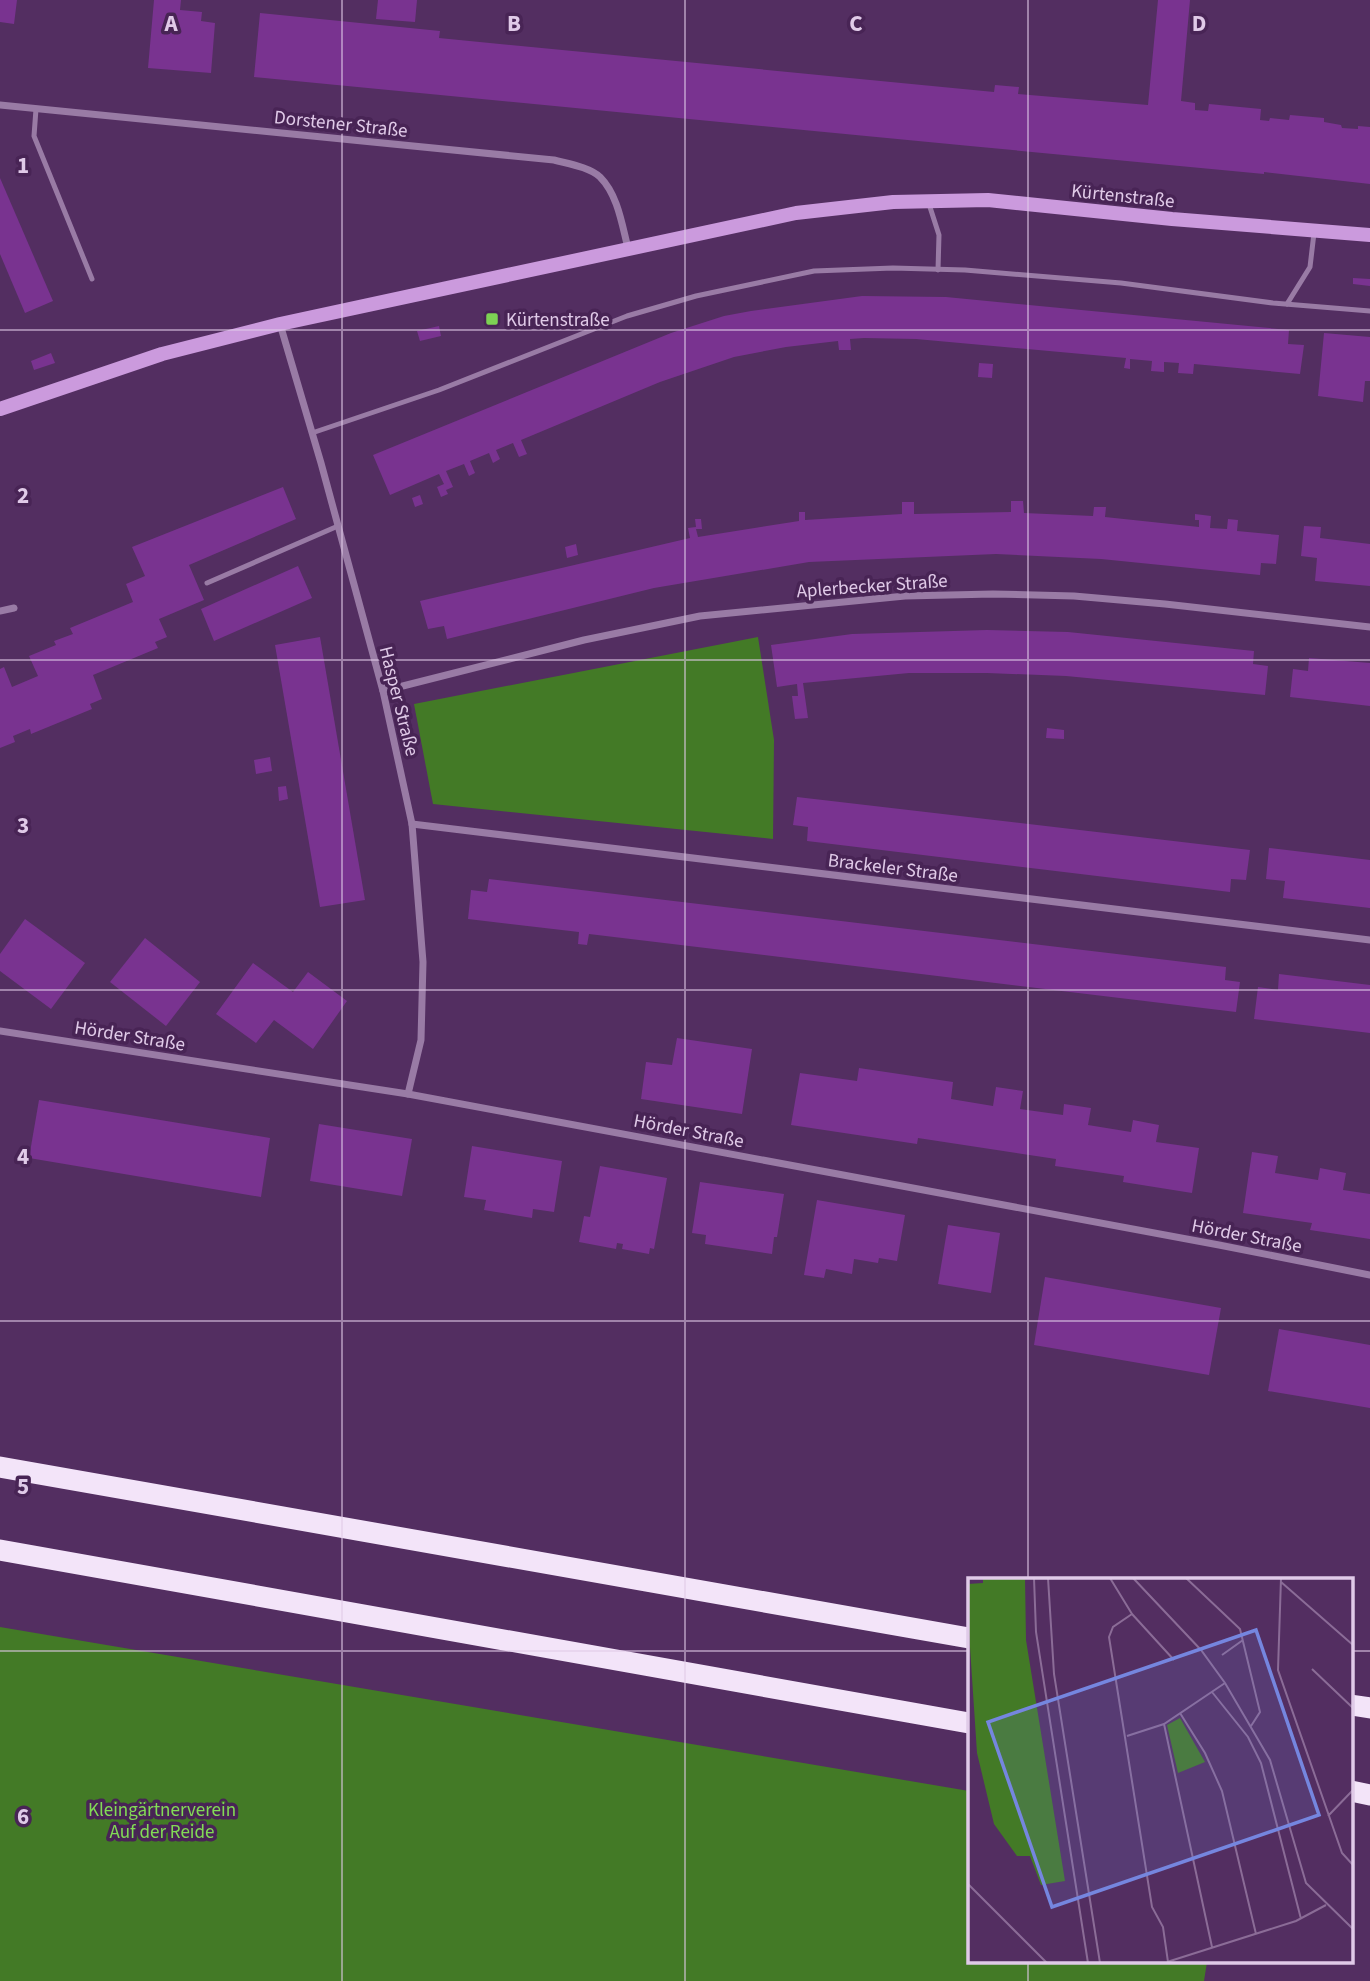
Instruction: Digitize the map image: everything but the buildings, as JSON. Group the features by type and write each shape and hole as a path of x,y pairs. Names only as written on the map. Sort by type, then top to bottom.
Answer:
{"highway":[{"path":"0,1467 968,1638"},
{"path":"0,1550 968,1723"},
{"path":"1352,1705 1370,1708"},
{"path":"1352,1791 1370,1795"}],"main road":[{"name":"Kürtenstraße","path":"0,409 162,354 280,324 796,213 893,202 988,200 1172,219 1370,235"}],"street":[{"name":"Dorstener Straße","path":"0,106 554,160 600,176 616,203 628,248"},
{"name":"Hasper Straße","path":"280,324 383,691 412,824 423,962 421,1040 408,1094"},
{"name":"Aplerbecker Straße","path":"383,691 584,640 700,615 905,596 1074,596 1370,627"},
{"path":"0,611 14,608"},
{"name":"Brackeler Straße","path":"412,824 1370,940"},
{"name":"Hörder Straße","path":"0,1031 408,1094 1370,1275"}],"lane":[{"path":"36,109 34,136 92,279"},
{"path":"928,201 939,235 938,270"},
{"path":"1287,304 1310,267 1314,231"},
{"path":"312,433 439,390 627,316 696,296 814,271 893,268 1121,283 1287,304 1370,311"},
{"path":"207,583 338,526"}],"green space":[{"path":"758,637 774,740 773,839 433,804 414,704"},
{"name":"Kleingärtnerverein Auf der Reide","path":"0,1627 968,1791 968,1964 1207,1964 1204,1981 0,1981"}],"place":[{"name":"Kürtenstraße","path":"492,319"}]}
